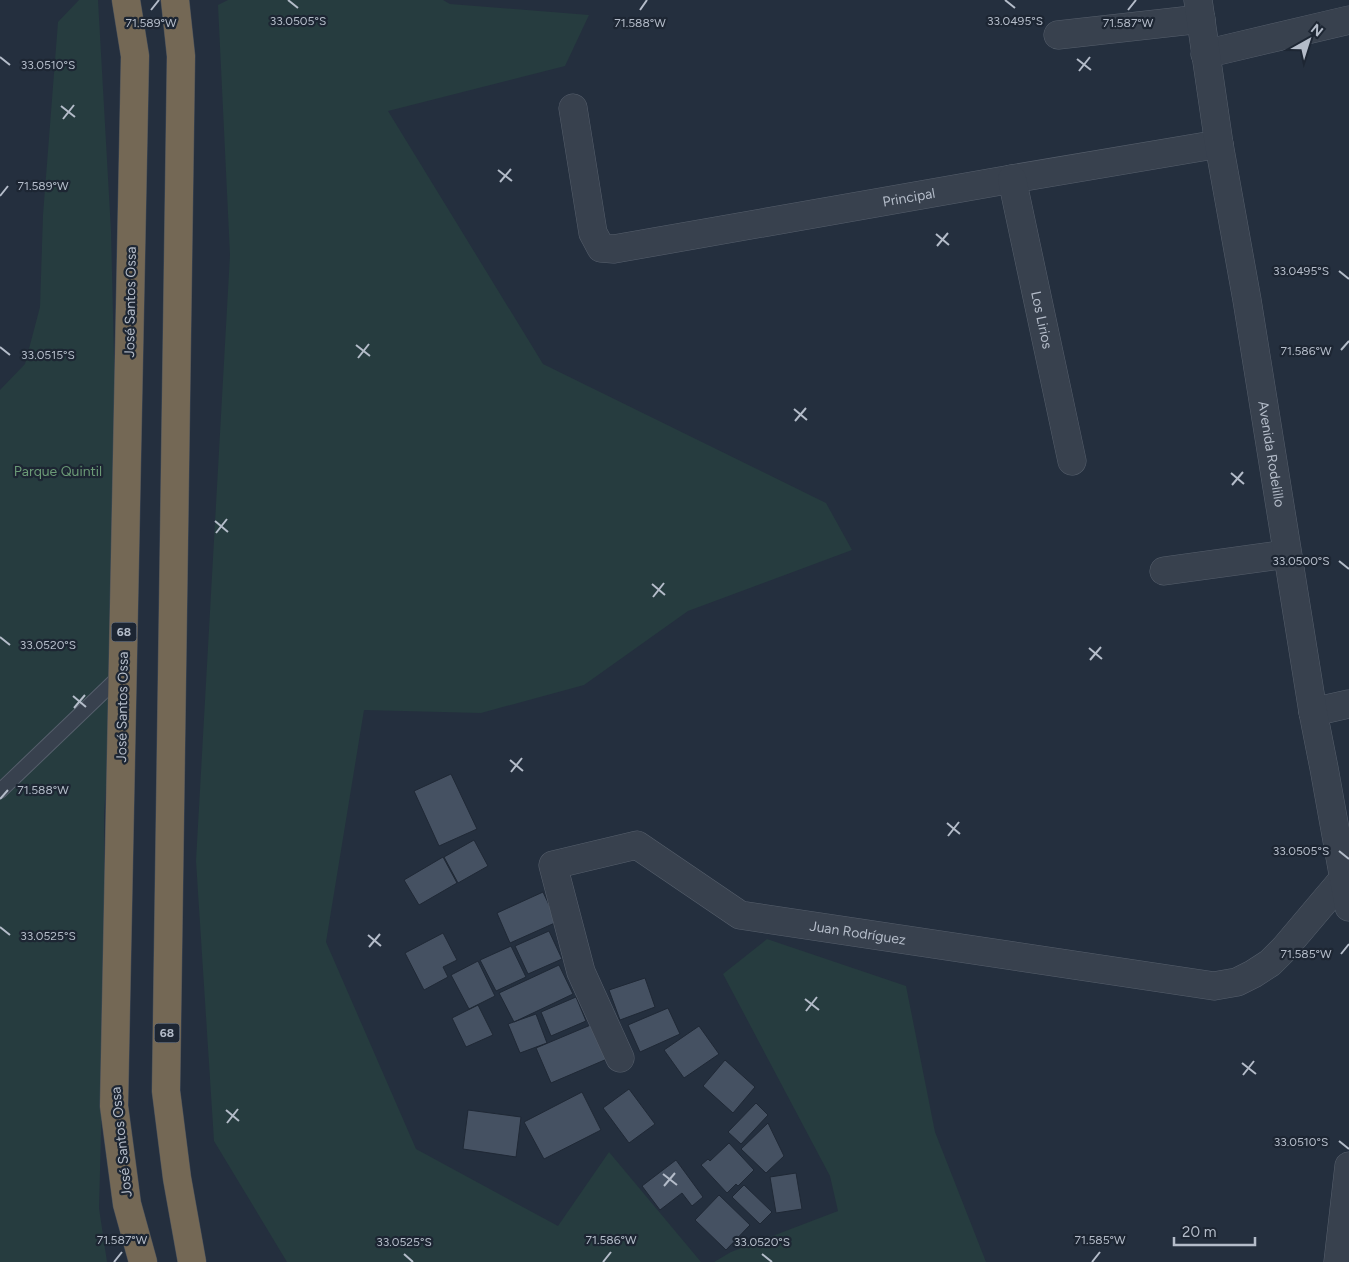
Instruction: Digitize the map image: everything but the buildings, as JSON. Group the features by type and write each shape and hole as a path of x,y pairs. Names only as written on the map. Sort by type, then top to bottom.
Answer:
{"highway":[{"name":"José Santos Ossa","path":"126,0 135,56 114,1106 127,1204 143,1262"},
{"name":"68","path":"176,0 182,56 166,1091 177,1178 192,1262"}],"street":[{"path":"1058,35 1199,10"},
{"name":"Avenida Rodelillo","path":"1199,10 1219,144 1247,300 1313,712 1349,906"},
{"path":"1205,54 1349,20"},
{"name":"Principal","path":"573,108 593,233 601,248 614,249 1219,144"},
{"name":"Los Lirios","path":"1012,179 1072,461"},
{"path":"1164,571 1288,554"},
{"path":"1313,712 1349,704"},
{"name":"Juan Rodríguez","path":"620,1058 581,972 553,865 637,845 740,914 1214,986 1237,982 1270,963 1284,950 1344,878"},
{"path":"1338,1262 1349,1166"}],"lane":[{"path":"0,791 123,673"}],"green space":[{"name":"Parque Quintil","path":"79,0 98,0 111,231 117,482 110,729 104,814 105,987 99,1208 107,1262 0,1262 0,390 25,364 40,307 43,215 58,22"},
{"path":"228,0 443,0 450,4 589,15 565,66 388,111 543,364 826,503 852,550 688,611 584,685 481,713 364,710 326,942 416,1149 558,1226 609,1152 701,1262 287,1262 214,1141 196,861 230,255 218,5"},
{"path":"767,939 906,986 935,1132 986,1262 714,1262 731,1252 838,1211 830,1176 723,974"}]}
